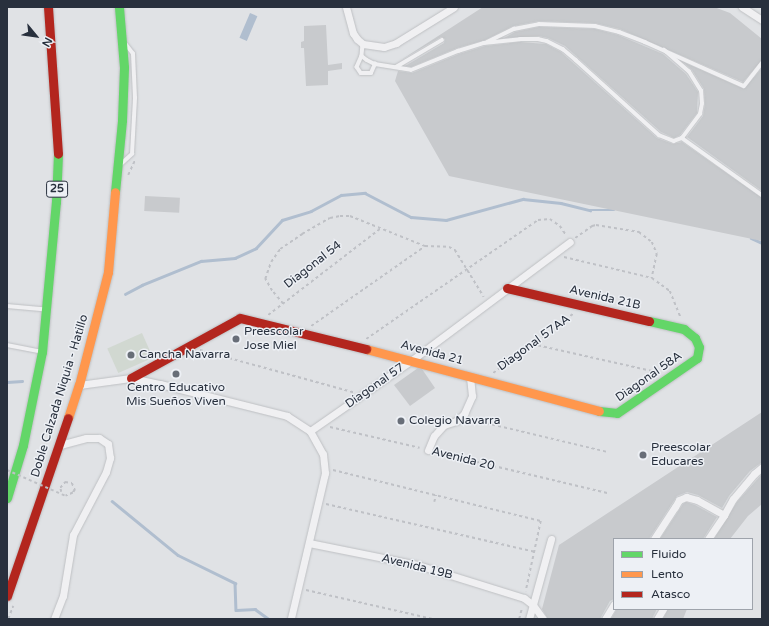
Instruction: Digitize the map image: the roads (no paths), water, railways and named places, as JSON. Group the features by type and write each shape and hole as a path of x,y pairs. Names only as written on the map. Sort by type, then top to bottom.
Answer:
{"main road":[{"name":"Doble Calzada Niquia - Hatillo","path":"7,498 23,445 42,352 56,202 58,148 48,7"},
{"name":"Doble Calzada Niquia - Hatillo","path":"7,596 79,384 108,272 116,169 122,120 124,67 119,7"},
{"name":"Avenida 21B","path":"507,288 684,329 695,338"},
{"name":"Avenida 21","path":"131,378 186,346 240,318 260,321 412,360 608,413 617,413"},
{"name":"Diagonal 58A","path":"617,413 628,408 697,358 699,347 695,338"}],"street":[{"path":"346,7 353,33 363,44 384,47 396,43 454,7"},
{"path":"742,7 762,20"},
{"name":"Diagonal 57","path":"310,430 412,360 570,242"},
{"path":"428,450 434,436 444,426 461,417 472,396 470,376"},
{"path":"79,384 131,378 287,416 310,430 323,454 325,468 319,502 291,618"},
{"path":"54,619 63,596 72,535 106,472 110,458 108,444 99,438 86,438 59,445"},
{"path":"709,538 733,499 754,474 762,467"},
{"path":"655,538 674,506 679,500 686,497 697,500 724,515"},
{"path":"530,619 550,539"},
{"name":"Avenida 19B","path":"309,543 418,565 524,598 533,605"},
{"path":"533,605 543,619"},
{"path":"605,619 613,606"},
{"path":"657,619 662,610"}],"lane":[{"path":"362,56 375,64 411,70 458,51 484,43 514,29 539,24 578,24 595,26 619,32 664,50 744,86 762,63"},
{"path":"484,43 538,39 556,45 589,70 659,135 674,141 682,138 700,114 702,104 701,91 688,72 664,50"},
{"path":"396,67 442,40"},
{"path":"116,169 132,154 135,98 133,54 122,41"},
{"path":"363,44 362,56 357,67 361,73 371,73 375,64"},
{"path":"682,138 762,195"},
{"path":"7,306 46,310"},
{"path":"7,345 42,352"}],"water":[{"path":"250,13 257,16 247,41 239,38"}],"waterway":[{"path":"125,294 142,285 201,261 235,258 256,248 282,220 311,211 341,195 365,193 411,217 446,220 523,199 561,203 590,210 614,210"},
{"path":"751,238 762,243"},
{"path":"7,382 22,381"},
{"path":"112,501 178,555 235,583 236,610 255,609 269,619"}],"place":[{"name":"Preescolar Jose Miel","path":"236,339"},
{"name":"Cancha Navarra","path":"131,355"},
{"name":"Centro Educativo Mis Sueños Viven","path":"176,374"},
{"name":"Colegio Navarra","path":"401,421"},
{"name":"Preescolar Educares","path":"643,455"}]}
